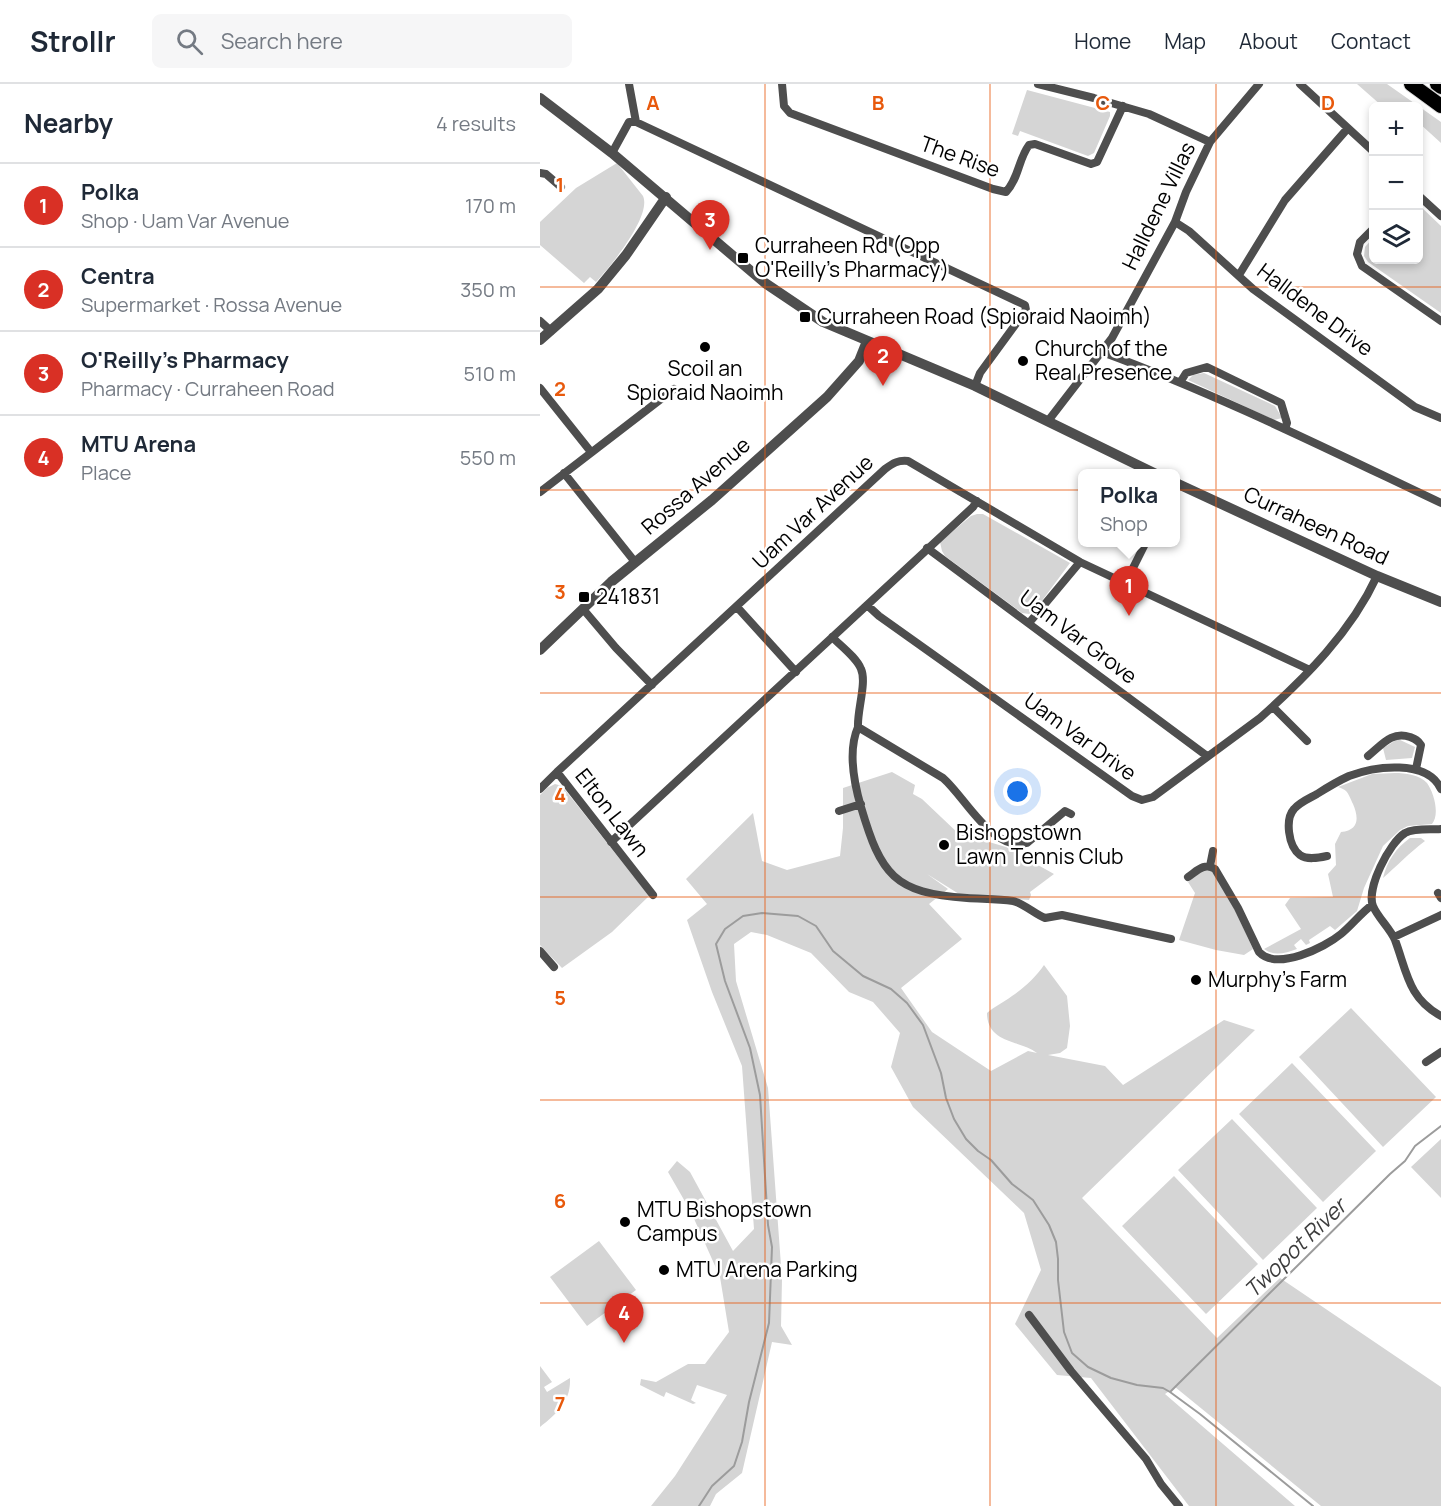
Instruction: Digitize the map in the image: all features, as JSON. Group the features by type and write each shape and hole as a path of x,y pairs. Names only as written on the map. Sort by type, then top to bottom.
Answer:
{"highway":[{"path":"1411,84 1441,106"},
{"path":"1437,84 1441,87"}],"street":[{"path":"629,84 636,122"},
{"name":"The Rise","path":"782,84 784,106 790,113 1006,192 1014,183 1025,150 1029,145 1035,144 1091,164 1097,162 1123,106"},
{"path":"1038,84 1123,106 1161,119 1210,142"},
{"name":"Halldene Villas","path":"1048,421 1112,338 1174,222 1210,142 1259,84"},
{"path":"1300,84 1369,147"},
{"path":"540,98 666,197 765,283 823,322 975,386 1146,469"},
{"path":"612,153 629,122 636,122 1025,305 1026,310 980,373 975,386"},
{"path":"1239,275 1285,200 1348,128"},
{"path":"540,173 546,174 561,187"},
{"path":"540,340 598,289 626,255 666,197"},
{"path":"1423,199 1441,216"},
{"name":"Halldene Drive","path":"1174,222 1189,231 1254,289 1415,407 1441,418"},
{"path":"1369,233 1360,242 1357,254 1362,266 1441,321"},
{"path":"540,321 551,331"},
{"name":"Rossa Avenue","path":"540,650 635,562 712,500 827,397 859,361 867,341"},
{"path":"1102,352 1181,381 1441,503"},
{"path":"1181,381 1186,373 1207,367 1281,403 1287,423 1285,429"},
{"path":"540,388 591,452"},
{"path":"540,492 674,389"},
{"name":"Uam Var Avenue","path":"557,772 892,463 900,460 908,461 1080,562 1310,670"},
{"path":"564,473 635,562"},
{"name":"Curraheen Road","path":"1180,486 1377,576 1441,602"},
{"path":"611,842 977,501"},
{"path":"1125,584 1144,547"},
{"name":"Uam Var Grove","path":"927,548 1207,756"},
{"path":"1029,622 1080,562"},
{"name":"Uam Var Drive","path":"867,605 879,616 1132,796 1142,800 1153,796 1273,707 1332,647 1372,588 1377,576"},
{"path":"737,607 796,672"},
{"path":"584,609 616,648 652,685"},
{"path":"832,637 861,667 863,675 857,715 858,726 854,736 854,769 861,804 872,839 887,870 898,881 920,892 947,897 1015,902 1045,918 1062,915 1171,939"},
{"path":"1273,707 1307,741"},
{"path":"858,726 943,778 992,833 1001,839 1020,844 1027,843 1065,811 1071,814"},
{"path":"1368,756 1391,736 1409,736 1421,745 1416,768"},
{"path":"1326,856 1309,858 1297,852 1288,827 1293,809 1333,784 1352,775 1398,768 1416,768 1430,774 1441,789"},
{"name":"Elton Lawn","path":"540,789 557,772 653,895"},
{"path":"839,811 861,804"},
{"path":"1441,830 1413,830 1396,841 1381,865 1371,896 1372,905 1394,937 1412,988 1422,1003 1441,1016"},
{"path":"1210,866 1212,851"},
{"path":"1188,878 1201,867 1210,866 1215,869 1259,952 1263,957 1270,959 1290,957 1322,947 1340,935 1372,905"},
{"path":"1394,937 1441,915"},
{"path":"540,951 554,967"},
{"path":"1426,1062 1441,1052"},
{"path":"1029,1315 1071,1371 1146,1459 1161,1484 1179,1506"}],"shaded area":[{"path":"1357,84 1387,84 1413,102 1396,102 1377,102"},
{"path":"1027,90 1110,112 1094,153 1088,156 1020,131 1018,136 1012,134"},
{"path":"1423,109 1441,122 1441,143 1423,127"},
{"path":"617,163 643,196 644,205 641,216 628,241 602,275 596,282 590,277 584,283 540,245 540,222 576,188"},
{"path":"1423,209 1441,226 1441,313 1371,264 1423,264"},
{"path":"1369,242 1369,263 1364,256 1365,247"},
{"path":"1204,373 1275,406 1282,418 1274,420 1188,380 1193,375"},
{"path":"983,514 1070,563 1035,610 1029,614 1022,613 945,556 942,551 940,542 971,516"},
{"path":"1398,739 1415,747 1412,758 1386,760 1383,748"},
{"path":"892,772 915,785 913,794 922,799 960,835 971,827 989,842 1006,847 1054,874 1030,892 1029,900 959,894 927,874 948,889 929,904 962,939 901,988 932,1032 991,1071 1028,1051 1037,1053 999,1036 988,1023 987,1013 1025,986 1044,965 1067,996 1070,1026 1067,1048 1060,1053 1048,1055 1105,1066 1123,1085 1224,1020 1255,1030 1082,1198 1217,1338 1280,1278 1441,1387 1441,1506 1321,1506 1175,1387 1165,1394 1295,1506 1189,1506 1091,1378 1057,1375 1015,1324 1041,1270 1024,1213 913,1107 891,1067 900,1033 873,1002 849,992 811,953 767,935 751,932 734,944 736,981 768,1088 782,1279 781,1326 792,1345 772,1342 742,1473 716,1494 710,1506 651,1506 675,1476 727,1395 697,1385 691,1400 696,1403 693,1404 666,1392 664,1397 640,1385 641,1379 656,1382 688,1364 705,1364 729,1332 720,1277 691,1212 668,1172 677,1161 690,1172 733,1251 754,1229 742,1066 712,992 687,920 707,904 686,879 753,813 762,861 787,870 840,856 843,788"},
{"path":"1395,773 1416,776 1427,783 1435,804 1436,815 1432,824 1408,826 1400,830 1383,846 1364,888 1357,911 1335,930 1330,926 1309,940 1310,943 1306,945 1301,939 1294,945 1297,949 1288,952 1276,954 1264,949 1301,929 1285,905 1290,898 1333,897 1328,874 1336,865 1335,844 1341,832 1351,829 1357,818 1348,794 1338,787 1372,774"},
{"path":"555,784 562,786 649,896 612,932 562,968 540,945 540,795"},
{"path":"1410,838 1421,838 1425,841 1383,878 1393,855"},
{"path":"1202,870 1211,871 1214,874 1232,904 1253,949 1244,955 1179,940 1195,893 1188,882"},
{"path":"1351,1008 1436,1097 1383,1147 1299,1057"},
{"path":"1292,1063 1376,1151 1323,1202 1239,1114"},
{"path":"1232,1119 1317,1208 1263,1260 1178,1170"},
{"path":"1441,1139 1441,1198 1411,1167"},
{"path":"1174,1176 1258,1264 1206,1314 1122,1226"},
{"path":"599,1241 636,1290 587,1326 550,1277"},
{"path":"540,1366 552,1382 544,1387 547,1392 570,1378 570,1386 562,1406 540,1427"}],"waterway":[{"path":"699,1506 712,1486 734,1466 742,1442 749,1402 769,1323 772,1247 768,1225 760,1095 750,1048 725,981 716,944 725,929 743,916 762,913 798,916 816,926 833,951 863,976 891,989 907,1003 923,1025 941,1073 946,1098 954,1119 966,1139 991,1160 1012,1184 1033,1200 1049,1225 1056,1242 1064,1332 1072,1353 1088,1367 1111,1378 1137,1385 1163,1388 1170,1392 1313,1506"},
{"name":"Twopot River","path":"1170,1392 1405,1161 1415,1146 1441,1126"}],"place":[{"name":"O'Reilly's Pharmacy","path":"710,250"},
{"name":"Curraheen Rd (Opp O'Reilly's Pharmacy)","path":"743,258"},
{"name":"Curraheen Road (Spioraid Naoimh)","path":"805,317"},
{"name":"Scoil an Spioraid Naoimh","path":"705,347"},
{"name":"Church of the Real Presence","path":"1023,361"},
{"name":"Centra","path":"883,386"},
{"name":"241831","path":"584,597"},
{"name":"Polka","path":"1129,616"},
{"name":"Bishopstown Lawn Tennis Club","path":"944,845"},
{"name":"Murphy's Farm","path":"1196,980"},
{"name":"MTU Bishopstown Campus","path":"625,1222"},
{"name":"MTU Arena Parking","path":"664,1270"},
{"name":"MTU Arena","path":"624,1343"}]}
